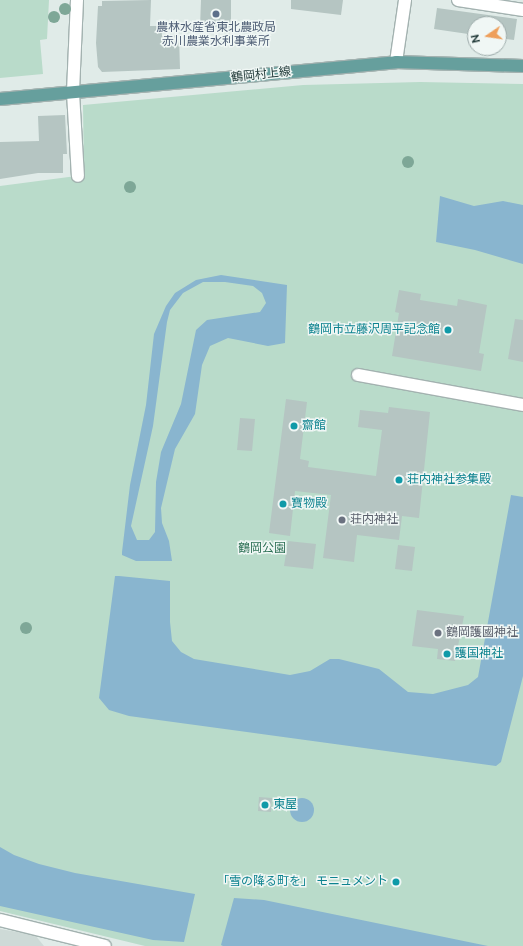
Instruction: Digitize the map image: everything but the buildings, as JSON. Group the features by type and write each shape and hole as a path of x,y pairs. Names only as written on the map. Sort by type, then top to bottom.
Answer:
{"main road":[{"name":"鶴岡村上線","path":"0,99 396,62 523,66"}],"street":[{"path":"77,0 73,93 78,176"},
{"path":"396,62 404,0"},
{"path":"458,0 523,10"},
{"path":"358,375 523,406"},
{"path":"0,920 72,943 105,946"}],"shaded area":[{"path":"0,929 35,935 44,946 0,946"}],"green space":[{"path":"0,0 49,0 47,39 40,40 43,74 0,78"},
{"name":"鶴岡公園","path":"420,82 523,84 523,946 145,946 0,911 0,186 84,175 83,105 303,85"}],"water":[{"path":"440,196 474,206 503,201 523,205 523,264 475,250 436,242"},
{"path":"221,275 287,285 285,343 268,346 228,338 210,346 202,365 195,414 175,449 161,508 162,523 169,541 172,561 136,561 122,555 122,552 130,485 146,405 154,334 166,306 175,293 196,280","holes":["203,282 225,282 253,286 262,293 266,303 260,312 207,320 196,330 181,404 161,452 156,482 155,532 149,540 137,540 131,526 153,426 167,322 170,310 183,293"]},
{"path":"511,495 523,497 523,676 501,762 496,766 129,716 109,710 99,698 115,576 170,581 170,622 172,641 181,652 194,659 290,675 310,671 330,659 339,659 379,669 408,692 433,694 468,685 478,677"},
{"path":"302,798 311,801 314,810 311,819 302,822 293,819 290,810 293,801"},
{"path":"0,847 14,855 39,864 75,873 195,894 184,942 153,940 0,906"},
{"path":"234,898 264,900 488,946 223,946 221,945"}],"place":[{"name":"農林水産省東北農政局 赤川農業水利事業所","path":"216,14"},
{"name":"鶴岡市立藤沢周平記念館","path":"448,330"},
{"name":"齋館","path":"294,426"},
{"name":"荘内神社参集殿","path":"399,480"},
{"name":"寶物殿","path":"283,504"},
{"name":"荘内神社","path":"342,520"},
{"name":"鶴岡護國神社","path":"438,633"},
{"name":"護国神社","path":"447,654"},
{"name":"東屋","path":"265,805"},
{"name":"「雪の降る町を」 モニュメント","path":"396,882"}]}
